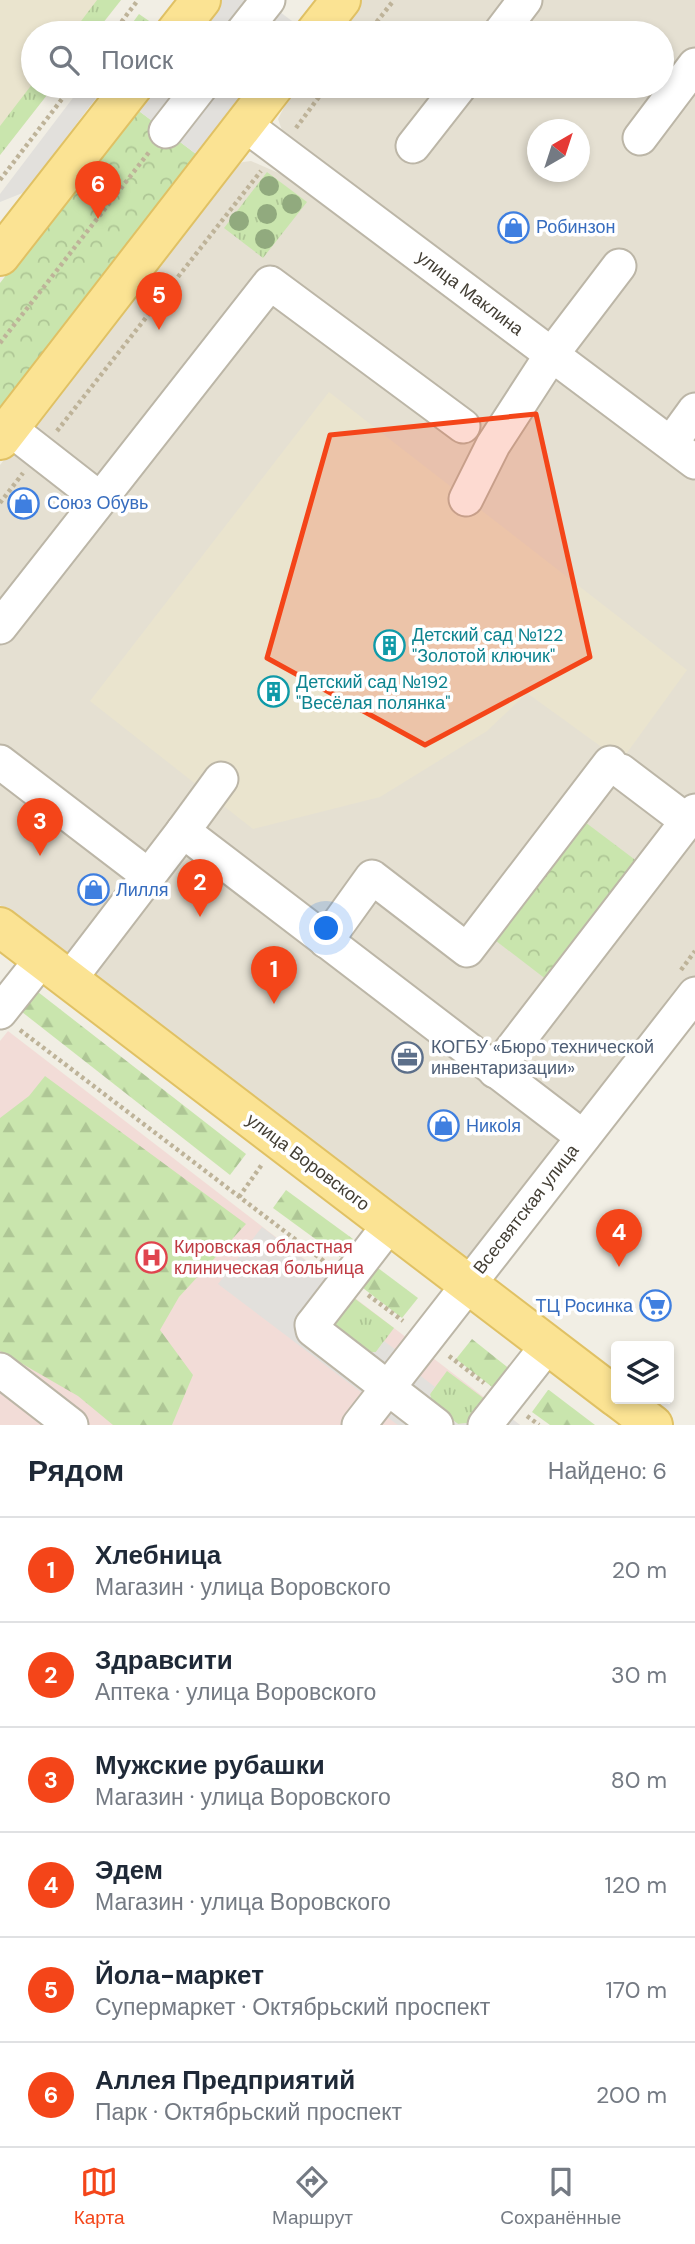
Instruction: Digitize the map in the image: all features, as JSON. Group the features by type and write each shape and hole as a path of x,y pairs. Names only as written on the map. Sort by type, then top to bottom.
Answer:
{"main road":[{"path":"184,21 201,0"},
{"path":"323,21 337,1"},
{"path":"0,256 124,98"},
{"path":"5,434 265,98"},
{"name":"улица Воровского","path":"0,927 611,1393"},
{"name":"улица Воровского","path":"625,1404 653,1425"}],"street":[{"path":"251,21 268,0"},
{"path":"509,21 526,0"},
{"path":"674,93 695,65"},
{"path":"166,131 192,98"},
{"path":"414,146 451,98"},
{"path":"640,138 670,98"},
{"name":"улица Маклина","path":"244,124 683,453"},
{"path":"466,499 493,444 552,354 619,266"},
{"path":"0,627 270,283 463,426"},
{"path":"683,453 695,410"},
{"path":"5,434 40,452 100,499"},
{"path":"0,762 149,876"},
{"path":"326,941 372,877 467,950 616,767 691,816 495,1071"},
{"path":"5,1018 149,876 221,779"},
{"path":"183,831 583,1137"},
{"name":"Всесвятская улица","path":"359,1425 695,993"},
{"path":"390,1224 316,1320 313,1330 436,1425"},
{"path":"485,1425 548,1345"},
{"path":"0,1370 71,1425"}],"path":[{"path":"122,21 138,0"},
{"path":"377,21 394,0"},
{"path":"0,180 63,98"},
{"path":"296,127 318,98"},
{"path":"0,343 166,131"},
{"path":"0,503 266,164"},
{"path":"5,1018 347,1279"},
{"path":"239,1197 263,1162"}],"highlighted area":[{"path":"536,414 590,657 425,745 267,658 330,435"}],"shaded area":[{"path":"0,0 121,0 104,21 21,21 21,98 45,98 0,155"},
{"path":"219,0 264,0 292,21 202,21"},
{"path":"362,0 695,0 695,454 287,144 278,119 289,98 674,98 674,21 345,21"},
{"path":"73,98 96,98 25,192 0,202 0,194"},
{"path":"143,98 240,98 196,154 135,108"},
{"path":"251,161 290,178 695,481 695,979 490,1247 466,1259 436,1242 0,905 0,465 234,167"},
{"path":"329,392 687,670 621,761 527,693 487,731 380,797 253,829 90,701"},
{"name":"Кировская областная клиническая больница","path":"8,1031 520,1425 0,1425 0,1041"},
{"path":"262,1227 341,1288 332,1319 333,1329 367,1353 376,1352 384,1341 404,1356 370,1399 218,1284"},
{"path":"413,1370 435,1387 430,1394 432,1405 458,1424 469,1423 486,1399 520,1425 398,1425 380,1412"}],"green space":[{"path":"97,0 121,0 104,21 81,21"},
{"path":"139,14 149,21 134,21"},
{"path":"21,98 45,98 0,155 0,126"},
{"path":"135,108 196,154 0,407 0,283"},
{"path":"267,172 307,202 263,258 224,228"},
{"path":"577,816 638,862 547,980 487,934"},
{"path":"38,992 246,1154 230,1175 22,1012"},
{"path":"45,1076 246,1224 179,1297 160,1330 193,1375 172,1425 113,1425 78,1396 0,1351 0,1118 29,1096"},
{"path":"286,1190 353,1239 340,1257 273,1208"},
{"path":"378,1268 418,1298 402,1318 363,1288"},
{"path":"350,1295 394,1328 376,1352 367,1353 333,1329 332,1319"},
{"path":"472,1339 511,1370 496,1390 456,1359"},
{"path":"447,1371 486,1400 469,1423 458,1424 432,1405 430,1394"},
{"path":"548,1390 595,1425 550,1425 532,1412"}],"place":[{"name":"Аллея Предприятий","path":"98,219"},
{"name":"Робинзон","path":"513,227"},
{"name":"Йола-маркет","path":"159,330"},
{"name":"Союз Обувь","path":"24,503"},
{"name":"Детский сад №122 \"Золотой ключик\"","path":"389,645"},
{"name":"Детский сад №192 \"Весёлая полянка\"","path":"273,692"},
{"name":"Мужские рубашки","path":"40,856"},
{"name":"Лилля","path":"93,890"},
{"name":"Здравсити","path":"200,917"},
{"name":"Хлебница","path":"274,1004"},
{"name":"КОГБУ «Бюро технической инвентаризации»","path":"408,1057"},
{"name":"Никоlя","path":"443,1126"},
{"name":"Кировская областная клиническая больница","path":"151,1257"},
{"name":"Эдем","path":"619,1267"},
{"name":"ТЦ Росинка","path":"656,1306"}]}
